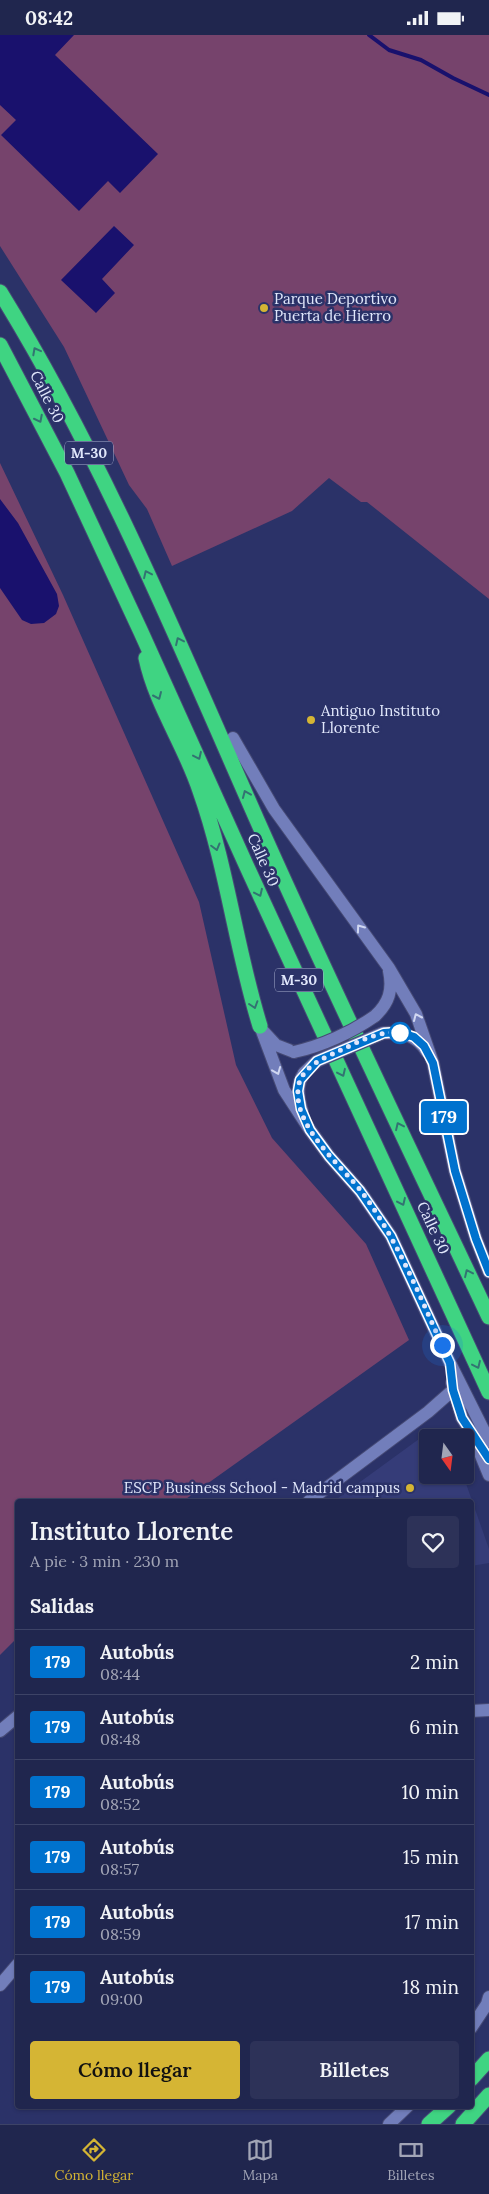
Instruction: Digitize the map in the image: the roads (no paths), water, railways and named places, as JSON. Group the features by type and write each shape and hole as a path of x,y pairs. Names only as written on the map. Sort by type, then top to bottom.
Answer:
{"highway":[{"name":"Calle 30","path":"0,292 31,342 100,474 203,696 258,823 489,1317"},
{"name":"Calle 30","path":"0,345 67,473 489,1392"},
{"path":"141,632 151,681 200,790 219,859 248,988 260,1026"},
{"path":"203,696 233,738"},
{"path":"474,2076 489,2059"},
{"path":"463,2124 489,2095"},
{"path":"428,2124 446,2109"}],"street":[{"path":"233,738 274,809 388,967 416,1014 433,1063 452,1160 476,1239 489,1272"},
{"path":"260,1026 276,1045 294,1052 311,1048 364,1024 386,1006 390,997 391,980 388,967"},
{"path":"260,1026 284,1090 329,1156 360,1191 391,1236 450,1363 489,1441"},
{"path":"310,1130 301,1109 298,1091 300,1080 304,1073 317,1061 384,1033 399,1032 414,1037 424,1046 433,1063"},
{"path":"450,1363 457,1405 468,1429"},
{"path":"313,1499 428,1412 453,1390"},
{"path":"428,1412 457,1405"},
{"path":"474,1438 489,1459"},
{"path":"474,1440 489,1475"},
{"path":"474,1711 489,1710"},
{"path":"0,1731 15,1718"},
{"path":"0,1985 15,1968"},
{"path":"474,2024 487,2005 489,1997"},
{"path":"390,2124 405,2109"}],"waterway":[{"path":"369,35 389,50 421,60 489,95"}],"place":[{"name":"Parque Deportivo Puerta de Hierro","path":"264,308"},
{"name":"Antiguo Instituto Llorente","path":"311,720"},
{"name":"ESCP Business School - Madrid campus","path":"410,1488"}]}
